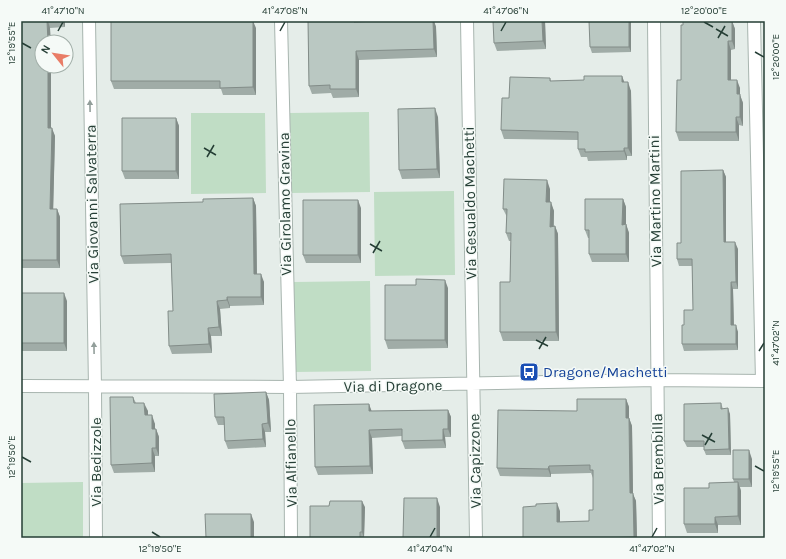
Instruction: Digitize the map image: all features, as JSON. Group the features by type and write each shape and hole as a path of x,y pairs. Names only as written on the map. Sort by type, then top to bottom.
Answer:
{"street":[{"name":"Via Giovanni Salvaterra","path":"89,21 95,387"},
{"name":"Via Girolamo Gravina","path":"281,21 290,387"},
{"name":"Via Gesualdo Machetti","path":"467,21 474,384"},
{"name":"Via Martino Martini","path":"654,21 657,380"},
{"path":"754,21 760,63 763,381"},
{"name":"Via di Dragone","path":"21,386 290,387 657,380 763,381"},
{"name":"Via Brembilla","path":"657,380 658,538"},
{"name":"Via Capizzone","path":"474,384 476,538"},
{"name":"Via Bedizzole","path":"95,387 96,538"},
{"name":"Via Alfianello","path":"290,387 292,538"}],"green space":[{"path":"369,112 370,192 291,193 290,113"},
{"path":"191,113 265,113 266,193 191,194"},
{"path":"454,191 455,275 375,276 374,192"},
{"path":"370,281 371,371 295,372 294,282"},
{"path":"83,482 83,538 21,538 21,483"}],"building":[{"path":"21,21 47,21 48,34 34,34 34,74 48,74 48,128 52,128 50,209 57,209 57,260 21,260"},
{"path":"111,21 253,21 253,87 220,88 220,81 111,81"},
{"path":"308,21 433,21 434,49 356,51 356,89 330,89 330,85 309,86"},
{"path":"493,21 542,21 543,41 494,43"},
{"path":"589,21 629,21 629,47 590,47"},
{"path":"683,21 732,21 732,41 728,41 728,80 737,80 737,94 740,94 740,117 736,117 736,132 676,132 677,80 681,80 681,25 683,25"},
{"path":"584,76 622,76 622,82 628,82 628,148 624,148 624,151 585,152 585,149 578,149 578,132 501,130 502,98 509,98 510,77 550,78 550,81 584,80"},
{"path":"435,108 437,169 399,170 398,109"},
{"path":"122,118 176,118 176,171 122,171"},
{"path":"723,170 724,242 735,242 736,282 731,282 731,325 736,325 736,344 682,344 684,310 693,310 692,259 677,259 677,243 681,243 681,171"},
{"path":"504,179 547,180 546,202 551,202 550,227 555,226 556,332 500,332 500,282 510,282 511,233 506,233 507,209 503,209"},
{"path":"253,198 254,274 261,274 261,297 227,297 227,300 217,301 219,327 208,328 209,344 169,346 168,311 173,311 171,254 121,256 120,204 203,202 203,199"},
{"path":"585,199 623,199 622,225 626,224 626,254 589,254 589,230 585,230"},
{"path":"303,200 358,200 358,255 303,255"},
{"path":"416,279 445,280 445,340 385,340 385,285 416,285"},
{"path":"21,293 64,293 64,343 21,343"},
{"path":"266,392 268,423 262,424 263,439 225,441 224,417 215,417 214,394"},
{"path":"110,397 133,397 134,403 144,403 145,415 152,415 152,429 156,429 156,448 152,448 152,463 111,465"},
{"path":"577,399 626,399 626,418 629,418 630,493 633,493 634,537 523,538 523,507 536,506 536,504 557,503 557,522 589,521 589,510 593,510 593,470 590,470 590,465 549,466 548,469 497,468 498,410 577,411"},
{"path":"721,403 721,409 728,408 729,449 704,450 704,441 684,441 684,404"},
{"path":"369,404 369,411 448,410 448,429 443,429 443,440 402,441 402,429 369,430 370,466 315,467 314,405"},
{"path":"733,450 749,450 749,479 733,479"},
{"path":"738,482 738,516 715,517 715,524 684,524 684,488 709,488 709,483"},
{"path":"404,498 437,498 437,538 403,538"},
{"path":"330,501 362,501 362,532 360,532 360,538 310,538 310,506 329,506"},
{"path":"205,514 251,514 251,538 206,538"}],"place":[{"name":"Dragone/Machetti","path":"529,372"}]}
